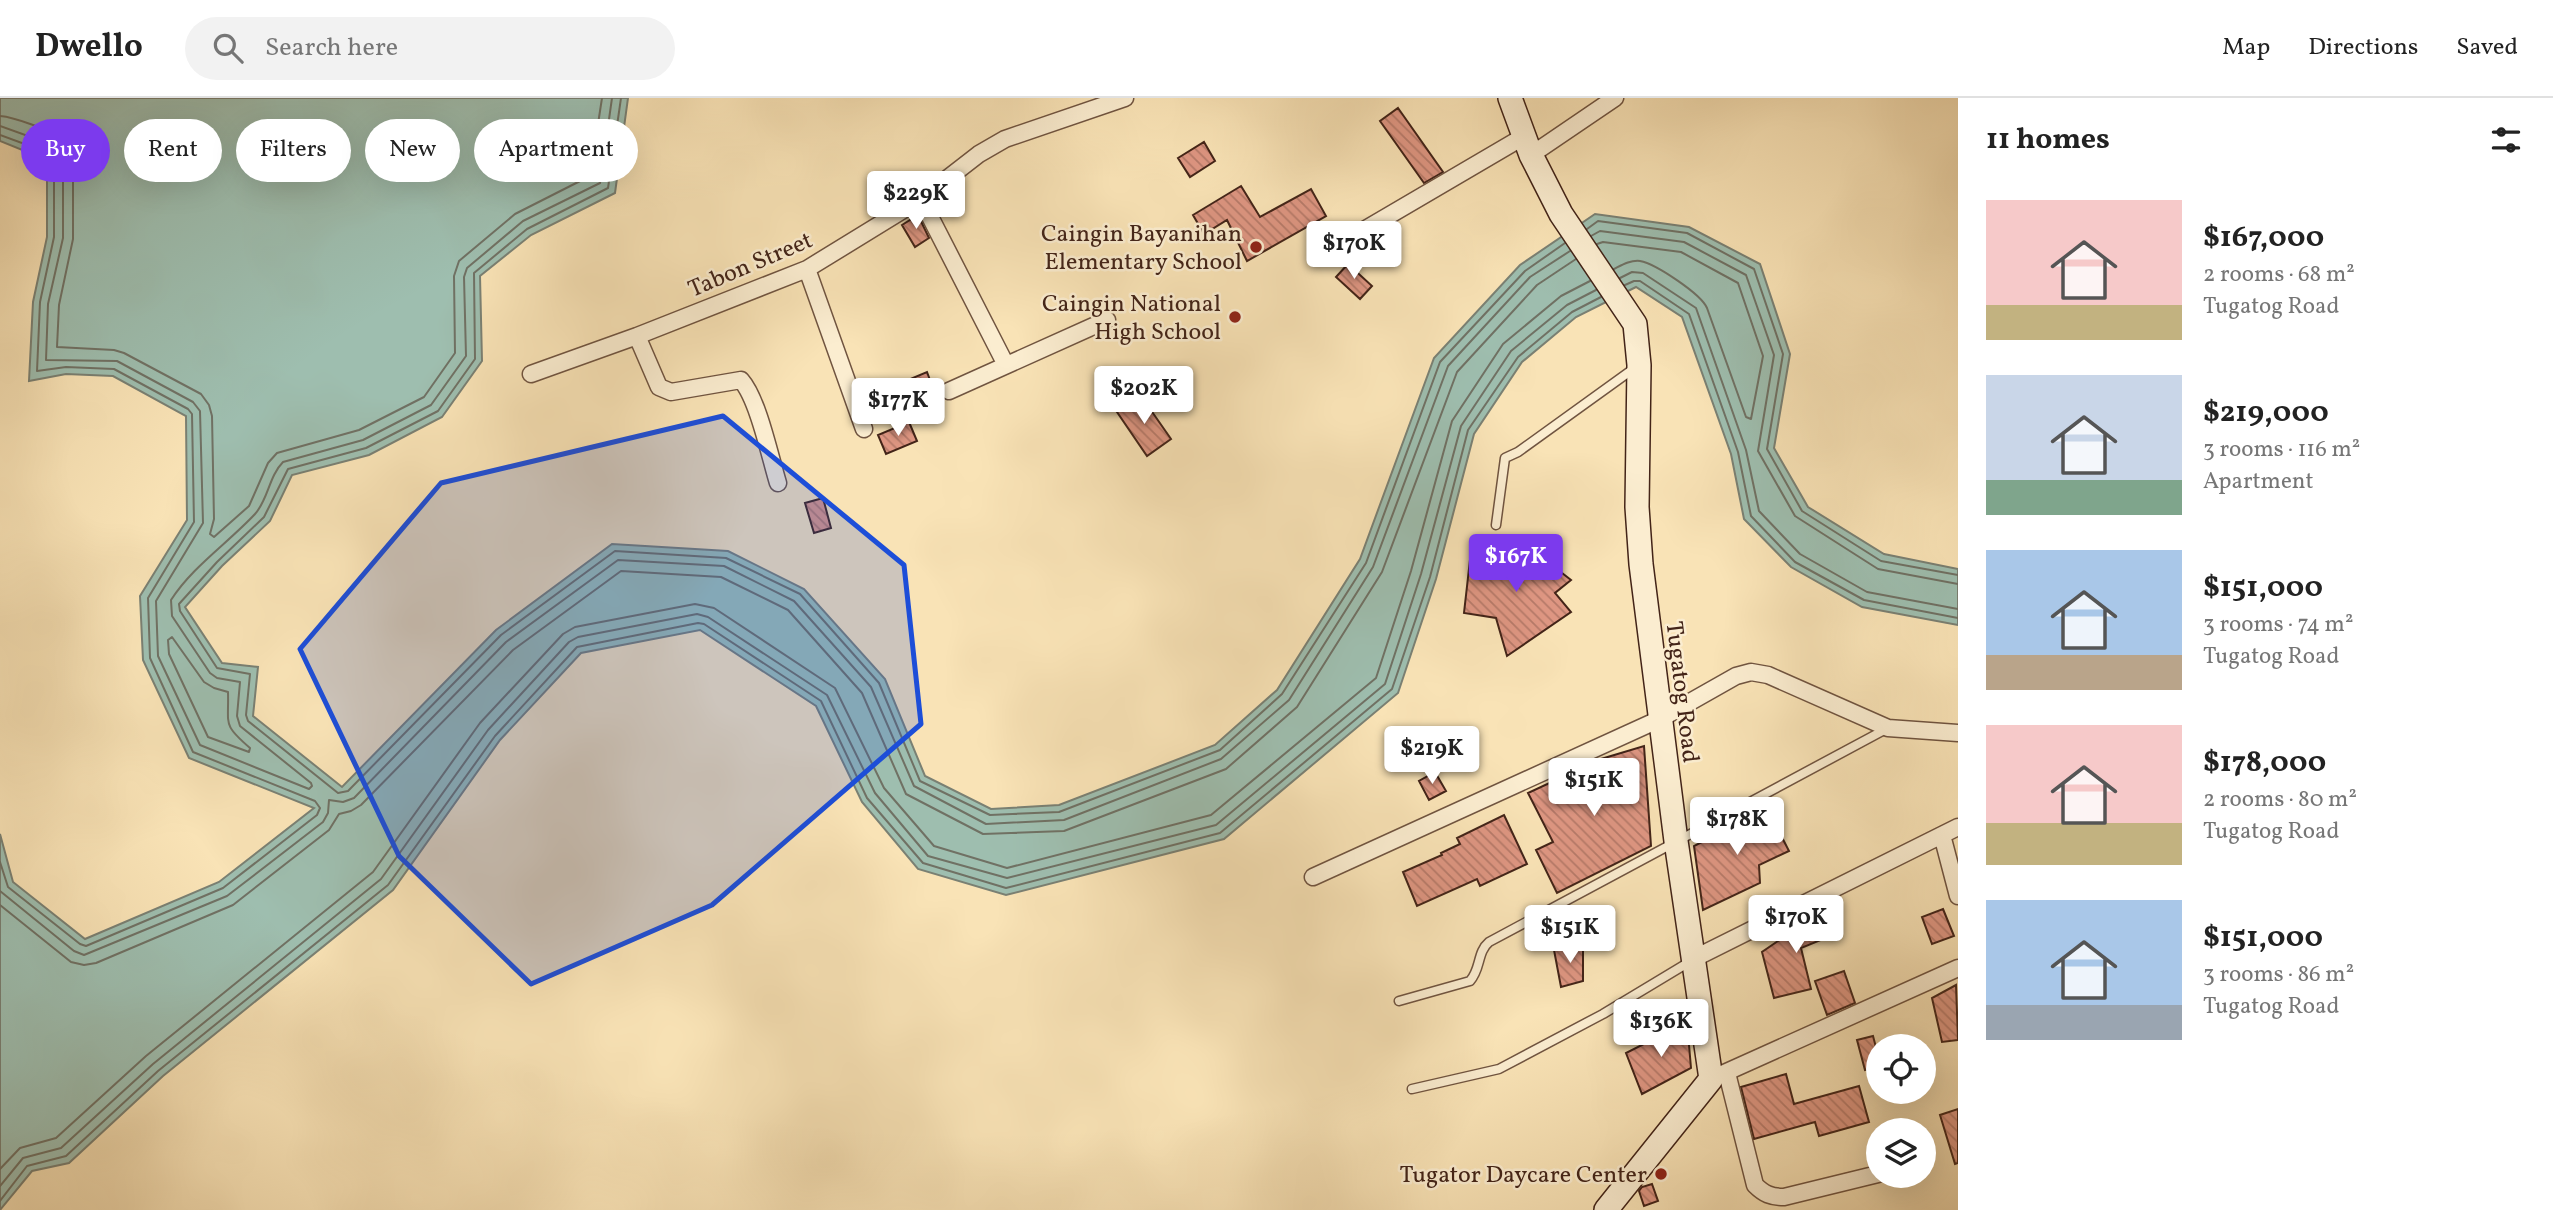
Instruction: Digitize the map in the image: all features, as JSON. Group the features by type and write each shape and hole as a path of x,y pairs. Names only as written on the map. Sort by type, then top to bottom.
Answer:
{"street":[{"name":"Tabon Street","path":"531,374 637,336 807,269 921,199 979,153 1005,139 1125,98"},
{"name":"Tugatog Road","path":"1510,98 1527,146 1561,214 1635,324 1639,365 1637,507 1641,564 1693,960 1719,1076"},
{"path":"1325,253 1615,98"},
{"path":"921,199 1006,365"},
{"path":"807,269 864,429"},
{"path":"949,391 1107,320"},
{"path":"637,336 659,387 671,391 741,380 754,403 778,483"},
{"path":"1313,877 1660,719 1736,676 1751,672 1768,675 1888,728 1958,733"},
{"path":"1693,960 1958,827"},
{"path":"1942,835 1958,895"},
{"path":"1606,1210 1719,1076 1958,968"},
{"path":"1719,1076 1755,1185 1763,1193 1784,1198 1866,1177"}],"lane":[{"path":"1496,525 1505,458 1518,452 1639,365"},
{"path":"1399,1001 1470,981 1477,971 1483,947 1489,942 1888,728"},
{"path":"1412,1089 1499,1069 1603,1014 1693,960"}],"highlighted area":[{"path":"723,416 904,565 921,724 712,905 531,984 399,856 300,649 441,483"}],"water":[{"path":"0,98 628,98 625,119 474,119 474,182 617,182 615,193 531,235 480,276 482,361 442,417 369,455 292,475 270,521 222,566 185,607 222,663 258,667 253,716 342,787 496,630 612,544 728,551 804,589 885,679 925,776 991,809 1059,805 1215,745 1277,690 1360,559 1434,358 1520,265 1595,214 1689,227 1760,264 1790,354 1774,448 1808,507 1884,554 1958,569 1958,625 1862,607 1791,567 1744,519 1731,454 1682,317 1636,287 1576,317 1522,362 1474,434 1436,579 1398,693 1224,839 1006,895 918,869 862,802 816,706 700,630 581,653 500,740 393,890 163,1076 69,1163 32,1171 0,1210 0,834 13,882 85,939 219,882 314,808 189,758 143,660 140,596 187,520 186,416 113,376 66,374 29,381 33,302 47,237 47,182 110,182 110,119 21,119 21,149 0,141"}],"building":[{"path":"1398,108 1443,172 1424,183 1380,121"},
{"path":"1204,142 1215,161 1190,177 1178,158"},
{"path":"1241,186 1260,217 1311,189 1326,216 1247,261 1227,220 1204,234 1193,215"},
{"path":"918,215 929,238 915,247 902,225"},
{"path":"1348,264 1372,286 1360,299 1336,277"},
{"path":"927,372 940,407 898,424 884,390"},
{"path":"1141,396 1171,439 1147,456 1117,412"},
{"path":"909,422 917,441 886,454 878,435"},
{"path":"823,498 831,528 814,533 805,503"},
{"path":"1521,541 1571,580 1555,593 1571,612 1507,656 1496,618 1464,613 1471,551 1508,559"},
{"path":"1644,746 1651,846 1557,893 1536,850 1553,842 1528,793 1601,759"},
{"path":"1435,772 1446,791 1429,800 1419,781"},
{"path":"1767,808 1789,851 1759,865 1760,883 1703,910 1694,846"},
{"path":"1504,815 1527,864 1480,886 1477,879 1417,906 1403,872 1442,855 1441,853 1460,844 1457,838"},
{"path":"1943,909 1954,936 1932,944 1922,917"},
{"path":"1832,911 1840,932 1801,948 1811,989 1774,998 1762,952 1797,928 1796,925"},
{"path":"1583,945 1583,981 1561,987 1554,950"},
{"path":"1844,971 1855,1003 1827,1015 1815,981"},
{"path":"1956,985 1958,1040 1942,1042 1932,998"},
{"path":"1687,1022 1691,1068 1642,1094 1626,1053"},
{"path":"1866,1038 1866,1070 1865,1070 1857,1040"},
{"path":"1786,1074 1794,1104 1859,1086 1868,1118 1866,1123 1819,1136 1815,1122 1754,1139 1741,1087"},
{"path":"1958,1109 1958,1163 1955,1164 1940,1115"},
{"path":"1652,1184 1658,1201 1644,1206 1639,1191"}],"place":[{"name":"Caingin Bayanihan Elementary School","path":"1256,247"},
{"name":"Caingin National High School","path":"1235,317"},
{"name":"Tugator Daycare Center","path":"1661,1174"}]}
